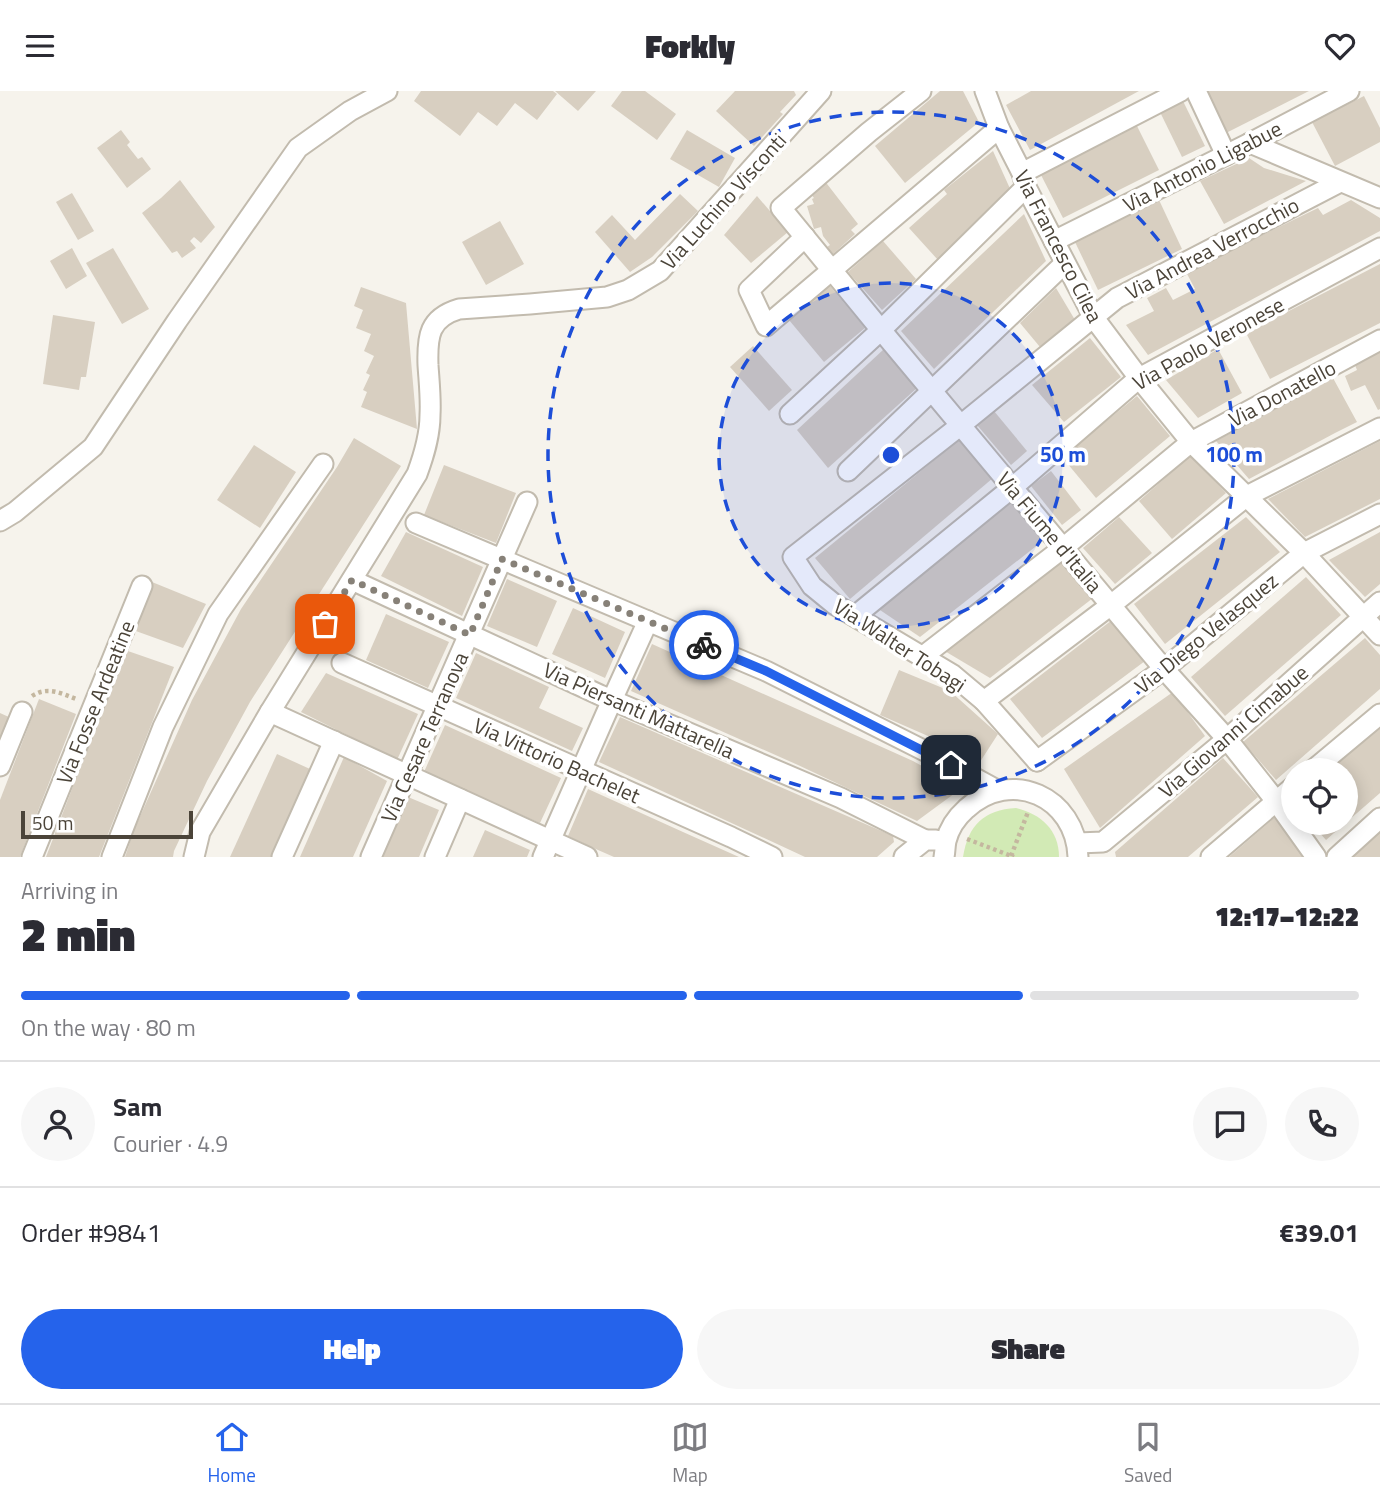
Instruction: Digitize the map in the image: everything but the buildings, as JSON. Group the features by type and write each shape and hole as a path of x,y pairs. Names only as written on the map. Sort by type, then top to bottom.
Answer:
{"street":[{"path":"0,521 15,512 93,447 298,148 350,111 387,91"},
{"name":"Via Luchino Visconti","path":"194,857 200,832 270,712 417,474 428,436 430,415 427,341 441,317 459,309 607,297 645,281 660,271 821,91"},
{"name":"Via Fiume d'Italia","path":"921,91 781,208 1164,669 1227,739 1316,857"},
{"path":"790,415 881,330 1024,180 1181,91"},
{"path":"1196,91 1226,155"},
{"name":"Via Antonio Ligabue","path":"1054,241 1349,91"},
{"name":"Via Francesco Cilea","path":"990,93 999,128 1064,264 1094,318 1191,442 1304,553 1380,635"},
{"path":"805,237 749,290 765,325 999,128"},
{"path":"1250,143 1380,198"},
{"name":"Via Andrea Verrocchio","path":"793,557 1117,298 1340,181"},
{"name":"Via Paolo Veronese","path":"855,616 1013,487 1139,378 1380,248"},
{"path":"848,471 1064,264"},
{"name":"Via Donatello","path":"922,657 1063,548 1191,442 1380,340"},
{"path":"984,701 1247,496 1380,428"},
{"path":"112,857 163,727 218,614 323,464"},
{"name":"Via Cesare Terranova","path":"371,857 527,502"},
{"name":"Via Diego Velasquez","path":"1038,761 1164,669 1304,553 1380,514"},
{"path":"416,523 766,671 928,752 997,790"},
{"name":"Via Walter Tobagi","path":"793,557 812,586 834,604 953,675 984,701 1038,761"},
{"name":"Via Piersanti Mattarella","path":"352,580 612,700 841,798 925,840"},
{"name":"Via Fosse Ardeatine","path":"32,857 142,586"},
{"name":"Via Giovanni Cimabue","path":"1078,850 1102,842 1227,739 1380,602"},
{"path":"547,849 648,621"},
{"name":"Via Vittorio Bachelet","path":"342,663 772,857"},
{"path":"0,766 22,712"},
{"path":"270,712 460,799 547,849 587,857"},
{"path":"1327,758 1380,714"},
{"path":"282,857 334,741"},
{"path":"1032,793 1038,761"},
{"path":"904,857 925,840 947,843 959,815 975,800 997,790 1018,789 1057,806 1070,823 1078,850"},
{"path":"1211,857 1281,797"},
{"path":"435,857 460,799"},
{"path":"1337,857 1380,818"}],"path":[{"path":"22,712 30,697 51,690 93,705"},
{"path":"947,843 1012,857 1032,793"}],"green space":[{"path":"1016,808 1033,814 1047,825 1056,839 1059,857 963,857 969,836 979,821 995,812"}],"way so far":[{"path":"325,624 352,580 470,635 502,559 704,645"}],"route":[{"path":"704,645 766,671 951,765"}]}
